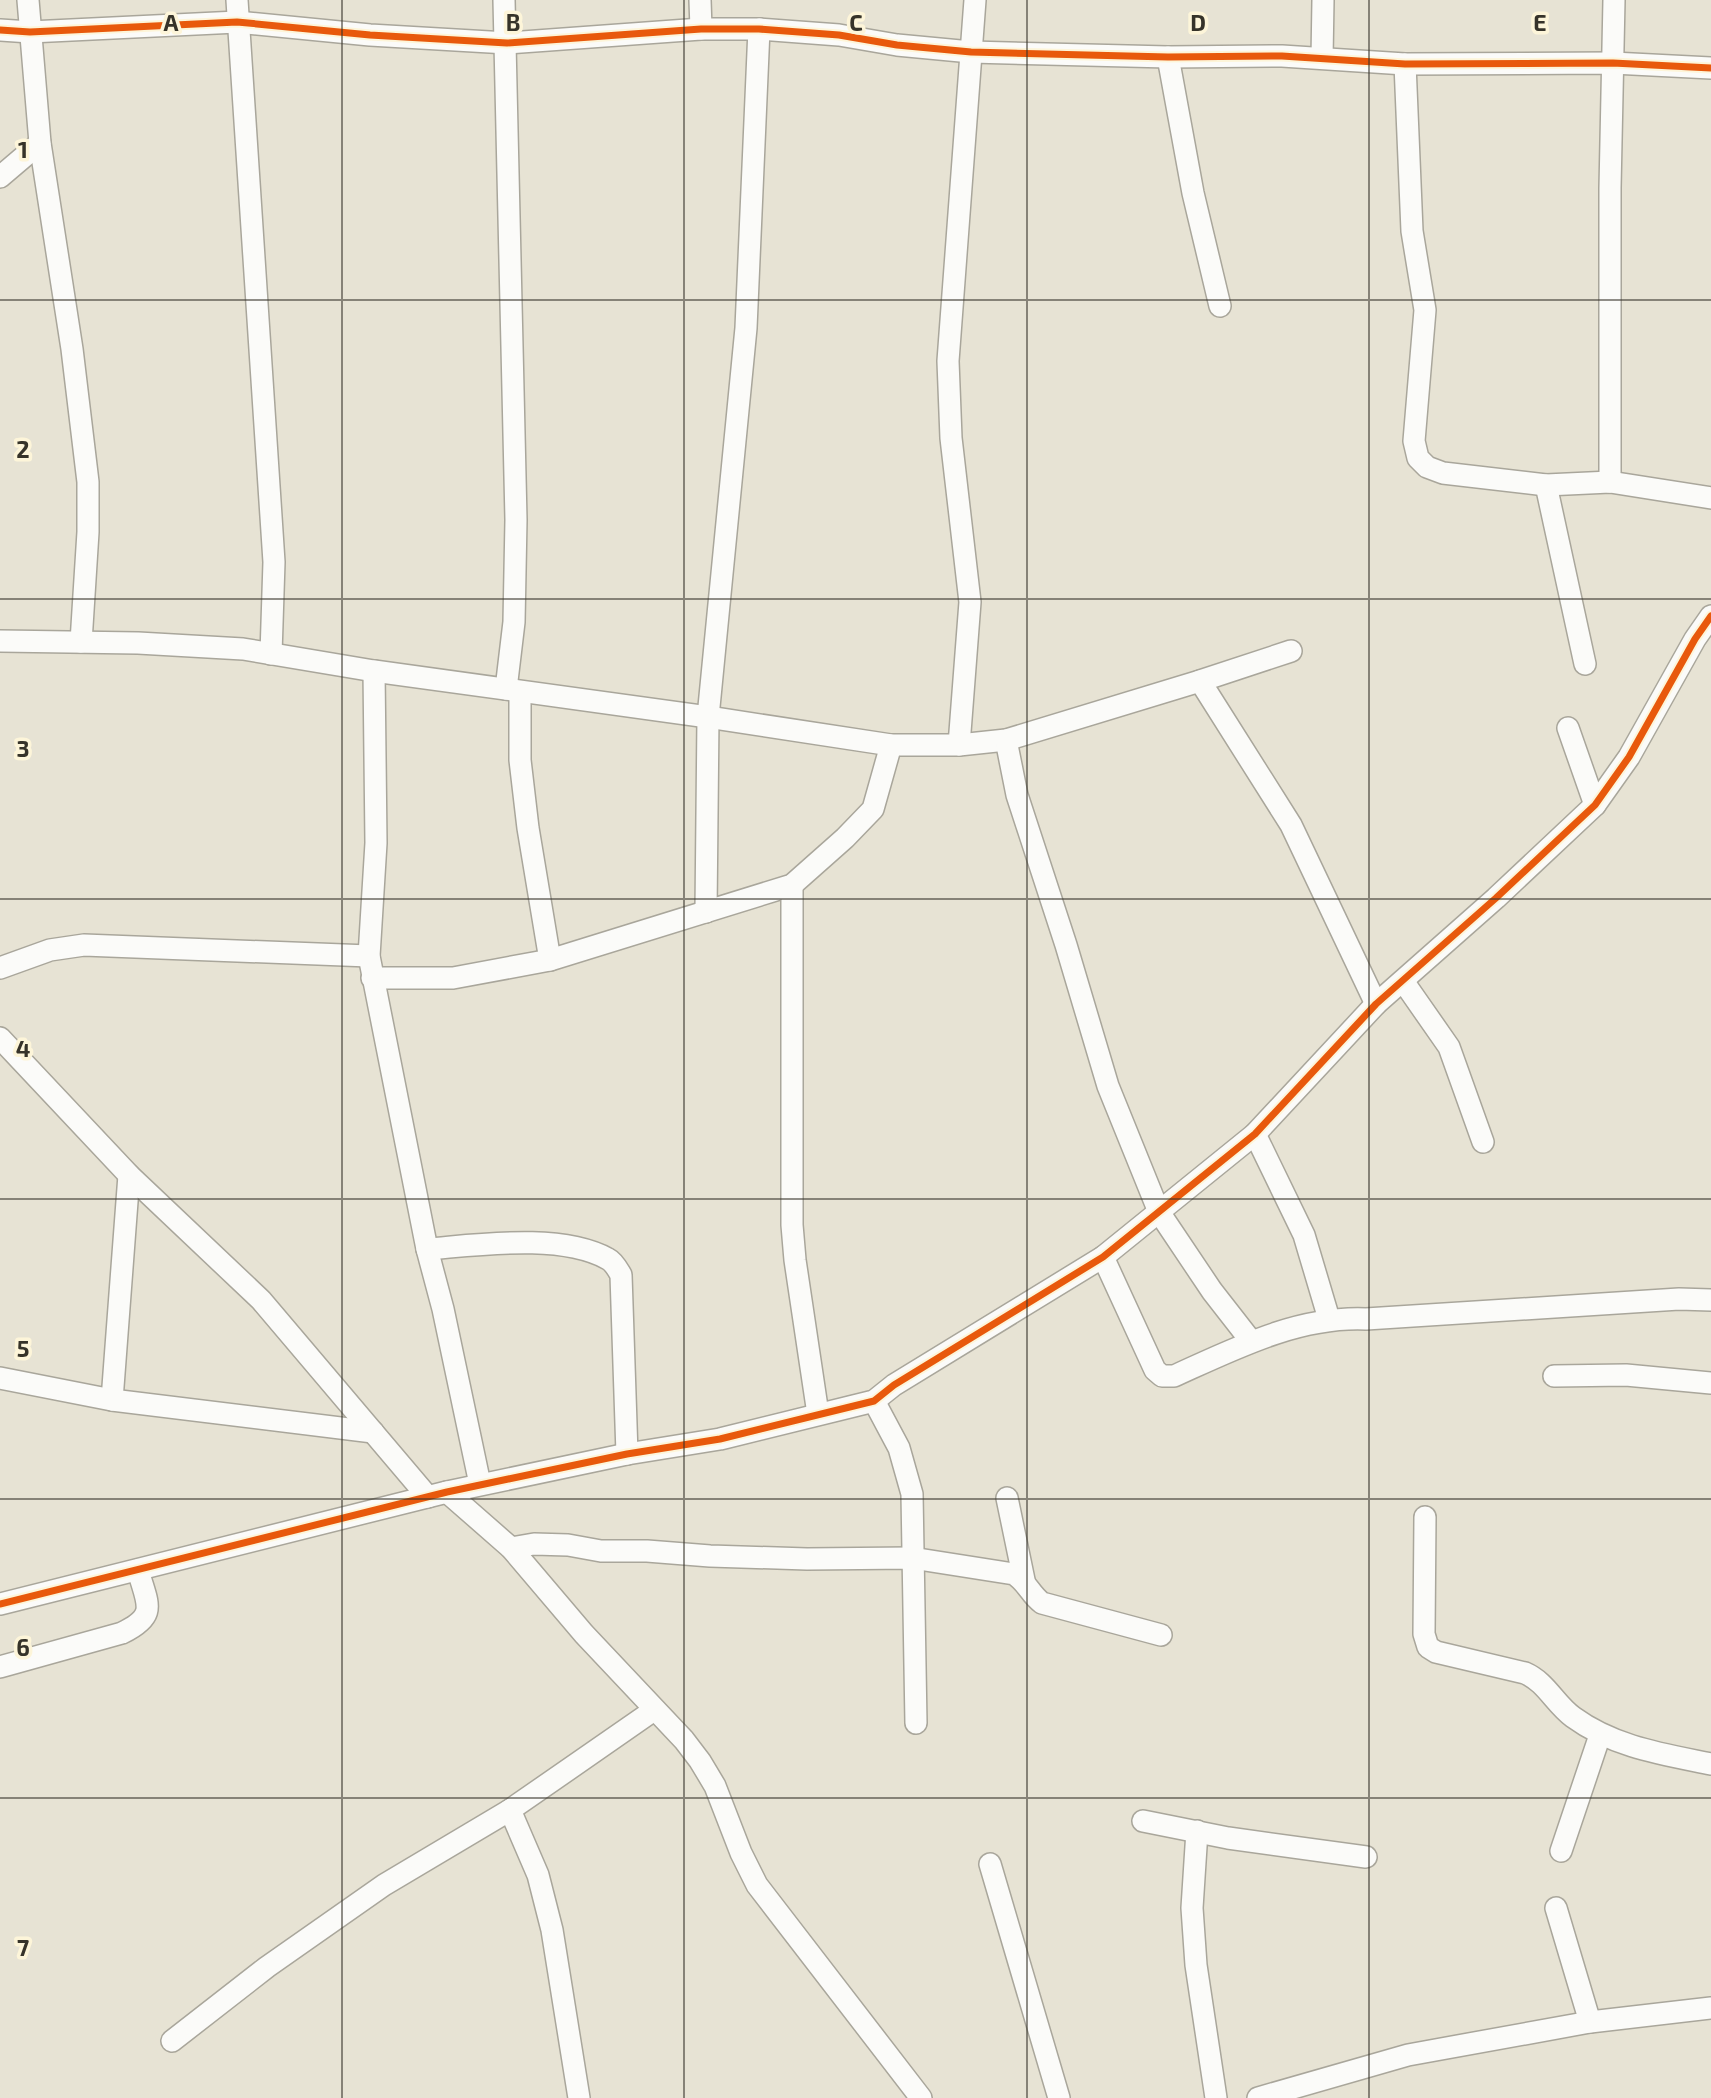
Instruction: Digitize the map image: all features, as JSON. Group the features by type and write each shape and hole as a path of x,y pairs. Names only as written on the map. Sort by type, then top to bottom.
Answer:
{"street":[{"path":"28,0 40,143 72,349 88,482 88,532 80,642"},
{"path":"237,0 274,562 271,654"},
{"path":"504,0 516,573 513,690 528,828 550,960"},
{"path":"701,0 701,29"},
{"path":"959,745 970,603 951,438 948,361 975,0"},
{"path":"1322,58 1323,0"},
{"path":"1610,482 1610,188 1614,0"},
{"path":"0,30 30,33 237,22 370,35 507,43 701,29 759,29 839,35 897,45 971,52 1322,58 1405,64 1613,62 1711,68"},
{"path":"706,912 708,717 746,328 759,29"},
{"path":"1168,57 1189,172 1220,306"},
{"path":"1405,64 1412,231 1425,310 1415,441 1418,458 1427,467 1443,473 1546,485 1610,482 1711,498"},
{"path":"0,177 40,143"},
{"path":"1546,485 1585,664"},
{"path":"0,1604 480,1484 627,1454 720,1439 874,1401 894,1385 1103,1257 1255,1134 1376,1004 1496,898 1595,805 1629,757 1695,639 1711,616"},
{"path":"0,641 216,646 891,745 959,745 1006,740 1291,651"},
{"path":"374,671 376,843 371,967 427,1250 443,1309 480,1484"},
{"path":"1200,681 1291,825 1376,1004"},
{"path":"1569,728 1595,805"},
{"path":"1006,740 1017,795 1108,1086 1159,1212 1212,1291 1251,1341"},
{"path":"0,968 50,950 84,944 371,967 453,978 550,960 793,885 873,809 891,745"},
{"path":"793,885 792,1225 818,1414"},
{"path":"1403,981 1448,1047 1483,1142"},
{"path":"0,1038 129,1175 261,1300 373,1432 437,1494 512,1548 584,1634 684,1740 715,1786 741,1853 757,1885 921,2098"},
{"path":"1255,1134 1304,1235 1329,1320"},
{"path":"112,1400 129,1175"},
{"path":"427,1250 519,1241 576,1249 610,1260 621,1275 627,1454"},
{"path":"1103,1257 1140,1342 1154,1370 1162,1376 1174,1376 1251,1341 1329,1320 1366,1320 1665,1300 1711,1300"},
{"path":"1554,1376 1616,1375 1711,1383"},
{"path":"0,1378 112,1400 373,1432"},
{"path":"874,1401 899,1448 912,1494 916,1723"},
{"path":"1007,1498 1024,1580 1031,1595 1042,1603 1161,1635"},
{"path":"1425,1517 1424,1634 1428,1647 1436,1652 1537,1678 1569,1714 1600,1735 1643,1751 1711,1764"},
{"path":"512,1548 534,1544 568,1545 601,1551 647,1551 723,1557 912,1558 1014,1574 1024,1580"},
{"path":"0,1667 122,1633 139,1625 146,1616 148,1605 138,1570"},
{"path":"172,2041 267,1967 384,1885 510,1810 654,1710"},
{"path":"1561,1851 1600,1735"},
{"path":"510,1810 538,1875 552,1930 579,2098"},
{"path":"1143,1821 1228,1838 1366,1857"},
{"path":"1197,1831 1192,1908 1196,1965 1216,2098"},
{"path":"990,1864 1059,2098"},
{"path":"1556,1908 1590,2022"},
{"path":"1258,2098 1408,2055 1590,2022 1711,2008"}],"cycle path":[{"path":"0,30 30,32 237,22 370,35 507,43 701,29 759,29 839,35 897,45 971,52 1168,57 1282,56 1405,64 1613,63 1711,68"},
{"path":"0,1604 447,1492 627,1454 720,1439 874,1401 894,1385 1103,1257 1255,1134 1376,1004 1496,898 1595,805 1629,757 1695,639 1711,616"}]}
